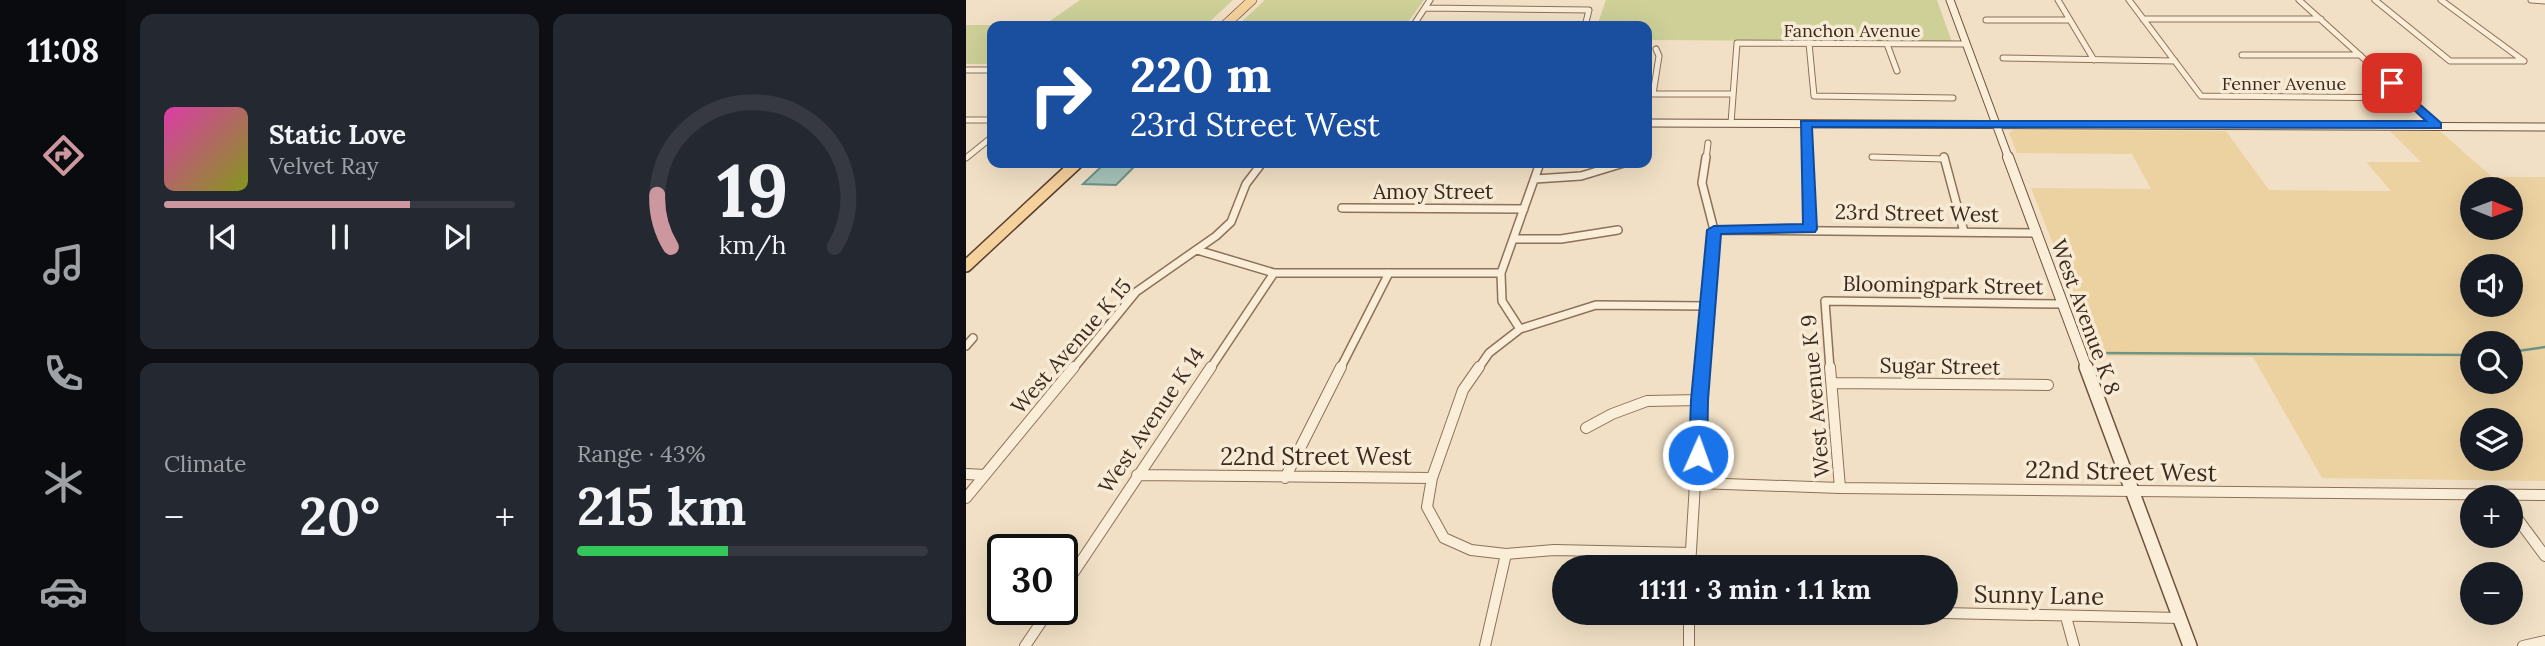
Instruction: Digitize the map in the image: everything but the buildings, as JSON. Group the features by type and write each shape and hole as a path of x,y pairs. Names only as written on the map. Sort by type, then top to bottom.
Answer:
{"main road":[{"path":"1229,21 1252,0"},
{"path":"966,266 971,256 1071,168"}],"street":[{"path":"1416,21 1430,0"},
{"name":"West Avenue K 8","path":"1950,0 2130,492 2190,646"},
{"path":"2058,0 2094,60"},
{"path":"2129,0 2175,61"},
{"path":"2299,0 2437,125"},
{"path":"2375,0 2450,61 2524,61 2441,0"},
{"path":"2534,1 2545,4"},
{"path":"1424,9 1589,9 1586,21"},
{"path":"2143,19 2321,19"},
{"path":"1986,20 2070,20"},
{"name":"Fanchon Avenue","path":"1732,94 1737,43 1966,44"},
{"path":"1809,43 1814,96 1953,98"},
{"path":"1887,44 1898,71"},
{"path":"1656,49 1659,56 1653,94 1732,94 1731,122"},
{"path":"2242,55 2360,55"},
{"path":"2003,58 2175,61"},
{"name":"Fenner Avenue","path":"2175,61 2201,96 2409,98"},
{"path":"966,70 987,70"},
{"path":"966,120 987,120"},
{"path":"1652,123 2545,127"},
{"path":"1805,124 1810,229"},
{"path":"966,158 987,141"},
{"path":"1690,553 1697,483 1699,400 1714,230 1702,183 1708,143"},
{"path":"1872,157 1944,158 1964,232"},
{"name":"West Avenue K 15","path":"966,498 1136,292 1197,250 1231,222 1246,184 1258,168"},
{"path":"1520,329 1502,301 1501,273 1538,168"},
{"path":"1535,179 1569,179 1599,174 1613,168"},
{"name":"Amoy Street","path":"1342,208 1524,209"},
{"path":"1513,239 1561,239 1618,229"},
{"name":"23rd Street West","path":"1714,230 2035,233"},
{"path":"1197,250 1274,273 1501,273"},
{"name":"West Avenue K 14","path":"1078,565 1274,273"},
{"path":"1285,478 1389,273"},
{"name":"Bloomingpark Street","path":"1825,301 2062,304"},
{"name":"West Avenue K 9","path":"1825,301 1840,488"},
{"path":"1432,478 1463,390 1489,353 1520,329 1596,305 1707,306"},
{"path":"966,346 973,338"},
{"name":"Sugar Street","path":"1832,383 2048,385"},
{"path":"1586,428 1612,414 1647,401 1699,400"},
{"path":"966,474 985,475"},
{"name":"22nd Street West","path":"1137,475 1432,478 1427,507 1444,538 1471,550 1506,554 1555,550 1690,553"},
{"name":"22nd Street West","path":"1697,483 1840,488 2460,496"},
{"name":"22nd Street West","path":"2523,496 2545,495"},
{"path":"2523,526 2545,556"},
{"path":"1485,646 1506,554"},
{"name":"Sunny Lane","path":"1958,614 2179,618"},
{"path":"2066,617 2074,646"},
{"path":"1026,646 1040,625"},
{"path":"1689,625 1689,646"},
{"path":"2523,646 2545,641"}],"green space":[{"path":"1080,0 1233,0 1210,21 1050,21"},
{"path":"1265,0 1424,0 1409,21 1242,21"},
{"path":"1606,0 1937,0 1952,42 1652,40 1652,21 1599,21"},
{"path":"966,25 987,25 987,64 966,64"}],"sand":[{"path":"2014,130 2226,131 2269,190 2391,191 2366,162 2421,162 2390,131 2440,131 2492,177 2460,177 2460,240 2524,240 2524,177 2545,177 2545,481 2322,478 2253,357 2097,356 2031,188 2151,189 2132,154 2017,153 2009,133"}],"shaded area":[{"path":"1100,168 1133,168 1116,185 1083,184"}],"waterway":[{"path":"2523,350 2545,347"},
{"path":"2094,353 2460,355"}],"route":[{"path":"1698,455 1699,400 1714,230 1810,229 1805,124 2437,125 2392,83"}]}
